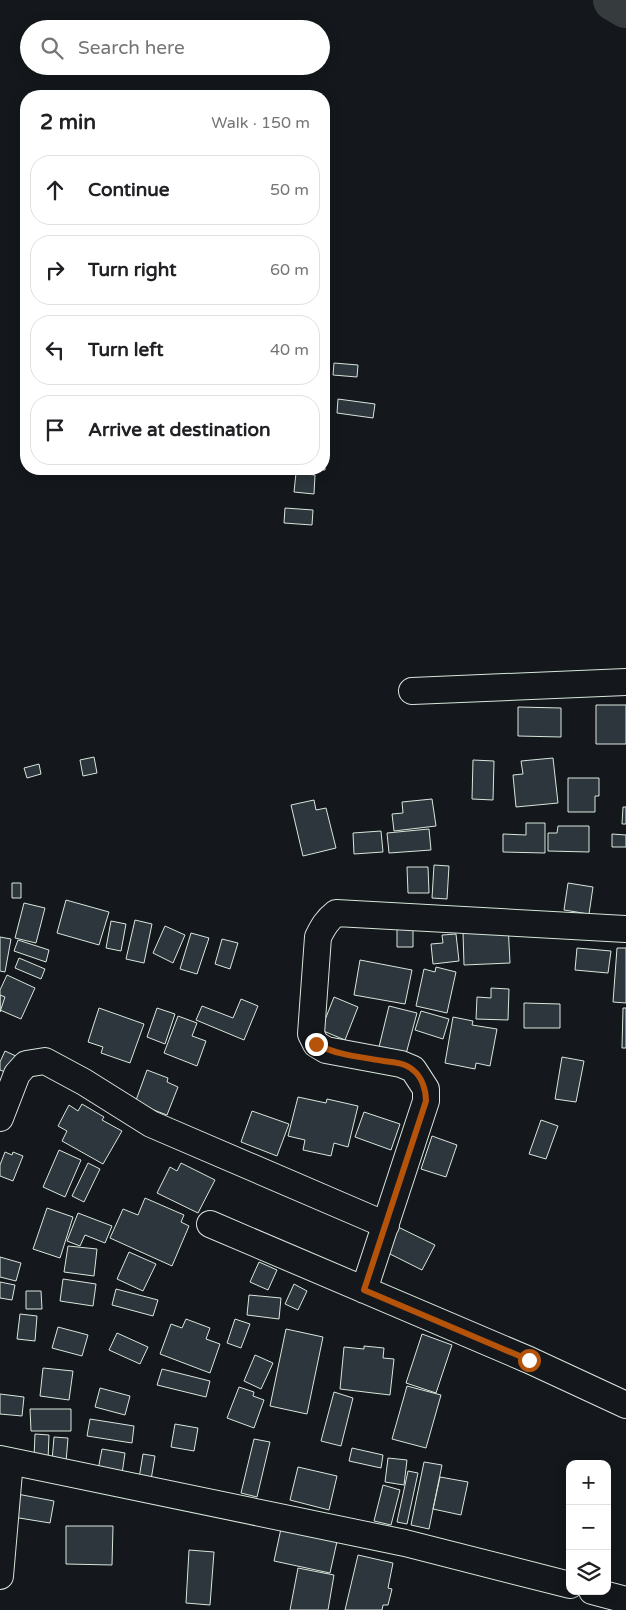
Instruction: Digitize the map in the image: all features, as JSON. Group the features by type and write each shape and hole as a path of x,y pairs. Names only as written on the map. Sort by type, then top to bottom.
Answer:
{"street":[{"path":"412,691 626,682"},
{"path":"364,1290 426,1101 426,1089 413,1069 401,1064 333,1052 316,1044 311,1034 318,937 322,927 336,913 626,929"},
{"path":"0,1118 17,1074 26,1064 45,1061 84,1082 150,1124 386,1225"},
{"path":"210,1224 529,1360 626,1405"},
{"path":"0,1576 5,1460 405,1543 566,1584"},
{"path":"607,1595 626,1600"}],"building":[{"path":"334,363 358,365 357,377 333,375"},
{"path":"338,399 375,404 373,418 337,413"},
{"path":"296,475 315,475 314,494 294,492"},
{"path":"285,508 313,510 312,525 284,523"},
{"path":"596,705 626,705 626,744 596,744"},
{"path":"518,707 561,708 561,737 518,736"},
{"path":"94,757 97,773 83,776 80,760"},
{"path":"553,758 558,803 516,807 513,775 523,774 521,761"},
{"path":"473,760 494,761 493,800 472,799"},
{"path":"39,764 41,774 27,778 24,768"},
{"path":"568,778 599,778 599,796 595,796 595,812 568,812"},
{"path":"432,799 436,826 394,831 392,814 403,813 402,802"},
{"path":"314,800 316,810 326,808 336,848 303,856 291,805"},
{"path":"623,807 626,807 626,824 622,824"},
{"path":"526,823 545,823 545,853 503,852 503,834 526,835"},
{"path":"558,826 589,826 589,852 548,851 548,833 557,833"},
{"path":"429,829 431,850 389,853 387,833"},
{"path":"381,831 383,852 354,854 353,833"},
{"path":"612,834 626,835 626,847 612,847"},
{"path":"434,865 449,866 447,899 432,898"},
{"path":"407,867 428,867 429,893 408,893"},
{"path":"12,883 21,883 21,898 12,898"},
{"path":"568,883 593,887 589,914 564,910"},
{"path":"66,900 109,912 99,945 57,933"},
{"path":"24,903 45,908 36,943 15,938"},
{"path":"135,920 152,924 144,963 126,959"},
{"path":"111,921 126,924 121,951 106,948"},
{"path":"397,922 413,922 413,947 397,947"},
{"path":"508,924 510,963 464,965 463,932"},
{"path":"165,926 185,935 173,963 153,953"},
{"path":"191,933 209,938 197,974 180,969"},
{"path":"456,934 459,961 433,964 431,944 443,943 442,935"},
{"path":"0,937 11,939 5,972 0,971"},
{"path":"222,939 238,943 230,969 215,964"},
{"path":"18,940 49,950 46,962 14,951"},
{"path":"577,948 611,951 608,973 575,970"},
{"path":"617,948 626,948 626,1003 613,1002"},
{"path":"19,958 45,969 41,979 15,968"},
{"path":"360,960 412,970 405,1004 354,995"},
{"path":"436,967 456,972 447,1013 416,1006 424,969 435,972"},
{"path":"7,975 35,988 21,1019 0,1010 0,990"},
{"path":"491,988 509,989 508,1020 476,1019 477,997 491,998"},
{"path":"0,995 5,997 0,1012"},
{"path":"334,997 358,1007 345,1040 321,1030"},
{"path":"241,999 258,1006 244,1040 196,1020 202,1006 233,1018"},
{"path":"524,1003 560,1004 560,1028 524,1028"},
{"path":"389,1006 417,1013 406,1054 379,1047"},
{"path":"99,1008 144,1024 130,1063 101,1053 103,1047 88,1042"},
{"path":"157,1008 175,1014 165,1044 147,1037"},
{"path":"623,1008 626,1008 626,1048 622,1048"},
{"path":"421,1011 449,1019 443,1039 415,1030"},
{"path":"178,1016 197,1023 192,1036 206,1041 197,1066 164,1053"},
{"path":"453,1017 473,1021 472,1025 497,1029 490,1066 476,1063 475,1069 445,1063"},
{"path":"5,1051 18,1057 10,1074 0,1070 0,1062"},
{"path":"562,1057 584,1061 576,1102 555,1099"},
{"path":"147,1070 168,1078 167,1082 178,1087 167,1115 135,1103"},
{"path":"298,1097 326,1103 327,1099 358,1106 348,1147 334,1143 331,1156 303,1150 305,1140 288,1136"},
{"path":"82,1104 104,1117 102,1120 122,1131 103,1164 62,1141 67,1131 58,1126 69,1105 78,1111"},
{"path":"252,1111 289,1124 277,1156 241,1142"},
{"path":"364,1112 400,1124 391,1150 355,1137"},
{"path":"541,1120 558,1126 546,1159 529,1154"},
{"path":"432,1136 457,1145 446,1177 421,1169"},
{"path":"59,1150 81,1160 65,1197 43,1187"},
{"path":"5,1152 12,1155 13,1152 23,1156 13,1181 0,1176 0,1165"},
{"path":"88,1163 100,1169 84,1202 72,1196"},
{"path":"181,1163 215,1180 198,1213 157,1193 170,1167 177,1171"},
{"path":"145,1198 184,1215 181,1222 189,1226 172,1266 110,1238 123,1209 138,1215"},
{"path":"47,1208 73,1217 60,1258 33,1249"},
{"path":"78,1213 112,1226 105,1243 85,1235 80,1246 67,1241"},
{"path":"394,1225 435,1245 422,1270 382,1250"},
{"path":"68,1246 97,1249 94,1276 64,1272"},
{"path":"129,1252 156,1264 143,1291 117,1279"},
{"path":"0,1257 21,1263 16,1281 0,1277"},
{"path":"259,1262 277,1270 268,1290 250,1282"},
{"path":"63,1279 96,1284 93,1306 60,1301"},
{"path":"0,1282 15,1285 12,1300 0,1298"},
{"path":"294,1284 307,1291 298,1310 285,1304"},
{"path":"116,1289 158,1300 153,1316 112,1305"},
{"path":"26,1291 41,1291 42,1309 26,1309"},
{"path":"249,1295 281,1298 279,1319 247,1315"},
{"path":"20,1314 37,1316 35,1341 17,1339"},
{"path":"186,1319 210,1328 206,1339 220,1344 210,1373 160,1354 171,1324 182,1328"},
{"path":"235,1319 250,1324 241,1348 227,1343"},
{"path":"58,1327 88,1335 82,1356 52,1348"},
{"path":"286,1329 323,1337 307,1414 270,1406"},
{"path":"117,1333 148,1347 140,1364 109,1350"},
{"path":"422,1334 452,1345 436,1393 406,1383"},
{"path":"364,1346 384,1348 383,1358 394,1359 390,1395 340,1389 344,1347 364,1349"},
{"path":"255,1355 273,1363 261,1389 244,1381"},
{"path":"43,1368 73,1371 69,1400 40,1396"},
{"path":"162,1369 210,1381 206,1397 157,1385"},
{"path":"407,1386 441,1395 426,1448 392,1439"},
{"path":"239,1387 254,1392 253,1396 264,1400 254,1428 227,1418"},
{"path":"100,1388 130,1396 125,1415 95,1407"},
{"path":"334,1392 353,1398 341,1446 321,1441"},
{"path":"0,1394 24,1397 22,1416 0,1414"},
{"path":"30,1409 71,1409 71,1431 31,1431"},
{"path":"90,1419 134,1426 132,1443 87,1436"},
{"path":"175,1424 198,1428 194,1451 171,1447"},
{"path":"35,1434 49,1435 48,1460 34,1458"},
{"path":"54,1437 68,1438 66,1462 52,1461"},
{"path":"254,1439 270,1442 257,1497 241,1493"},
{"path":"352,1448 383,1455 381,1468 349,1461"},
{"path":"102,1449 125,1453 122,1474 98,1470"},
{"path":"143,1454 155,1456 151,1480 139,1478"},
{"path":"388,1458 407,1460 404,1485 385,1482"},
{"path":"424,1462 442,1465 429,1529 411,1525"},
{"path":"298,1467 337,1476 329,1510 290,1500"},
{"path":"408,1471 418,1473 407,1524 397,1522"},
{"path":"440,1477 468,1482 461,1515 433,1509"},
{"path":"383,1485 400,1490 391,1525 374,1521"},
{"path":"12,1493 54,1501 50,1523 7,1516"},
{"path":"282,1524 338,1537 330,1573 274,1561"},
{"path":"66,1526 113,1526 112,1565 66,1564"},
{"path":"189,1550 214,1552 210,1605 186,1603"},
{"path":"358,1555 393,1563 388,1588 392,1589 388,1605 383,1605 382,1610 345,1610"},
{"path":"298,1568 334,1575 328,1610 290,1610"}],"waterway":[{"path":"614,0 626,7"}],"route":[{"path":"316,1044 326,1050 401,1064 413,1069 426,1089 426,1101 364,1290 529,1360"}]}
